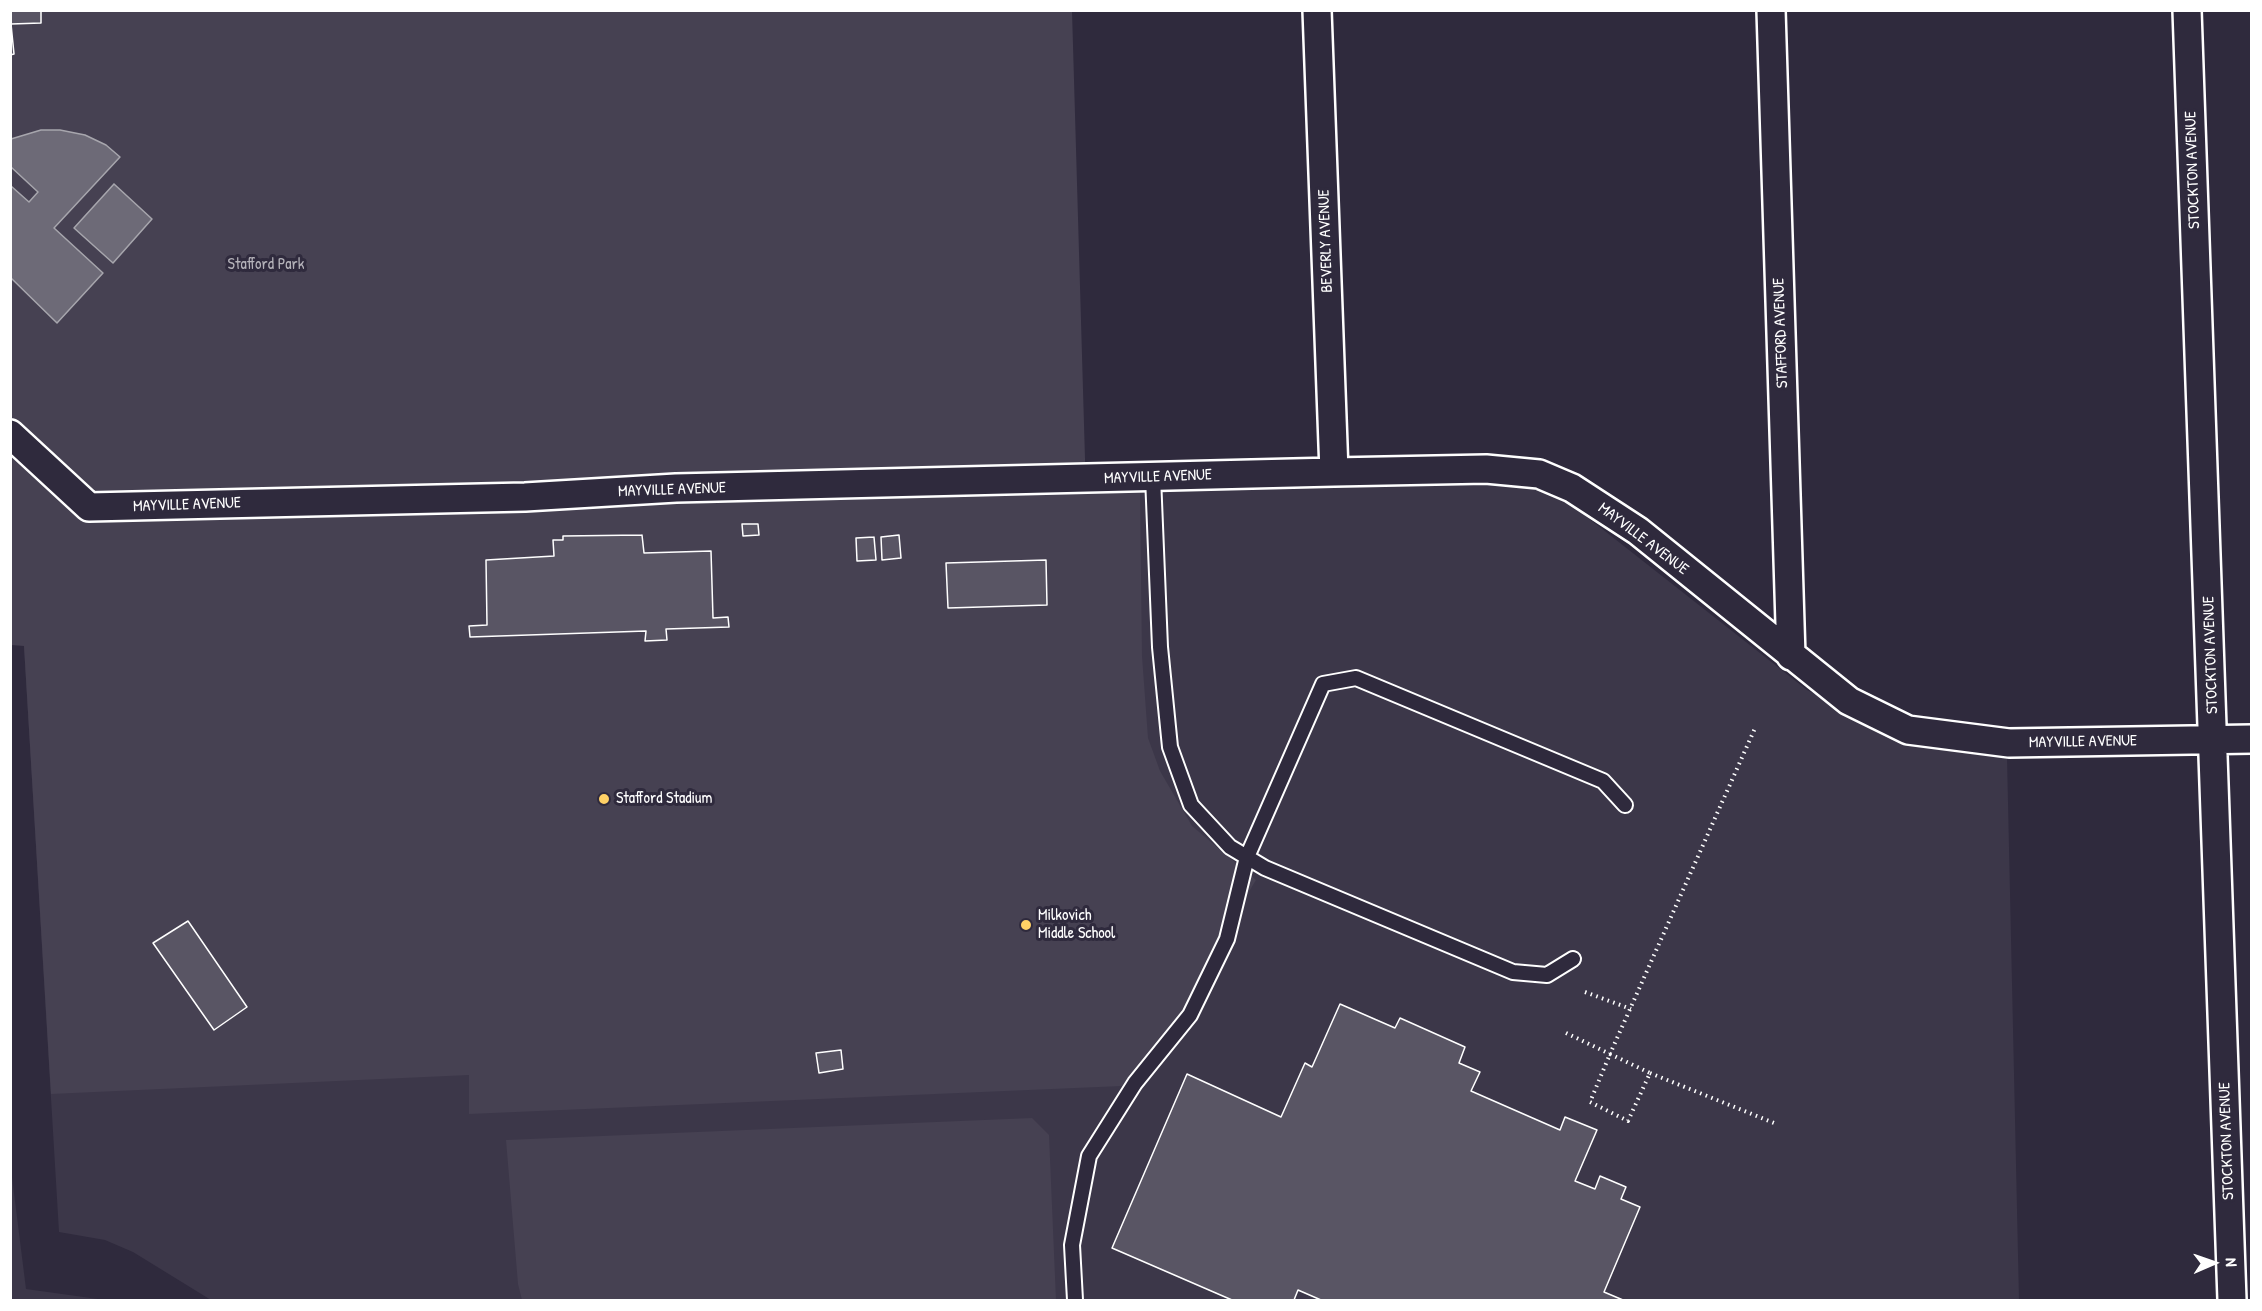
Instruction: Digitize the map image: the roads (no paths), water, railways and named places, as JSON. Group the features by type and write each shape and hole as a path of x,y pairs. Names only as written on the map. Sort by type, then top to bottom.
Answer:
{"street":[{"name":"BEVERLY AVENUE","path":"1317,10 1334,472"},
{"name":"STAFFORD AVENUE","path":"1771,10 1791,656"},
{"name":"STOCKTON AVENUE","path":"2187,10 2232,1300"},
{"name":"MAYVILLE AVENUE","path":"10,434 89,507 525,497 676,488 1334,472 1486,469 1539,474 1572,488 1638,531 1791,656 1850,701 1908,730 2009,743 2252,739"}],"lane":[{"path":"1153,477 1160,647 1170,747 1191,805 1230,847 1265,868 1513,972 1547,975 1573,959"},
{"path":"1075,1300 1072,1245 1089,1156 1135,1083 1190,1016 1227,939 1247,857 1323,684 1356,678 1603,781 1625,805"}],"place":[{"name":"Stafford Stadium","path":"604,799"},
{"name":"Milkovich Middle School","path":"1026,925"}],"park label":[{"name":"Stafford Park","path":"266,265"}]}
